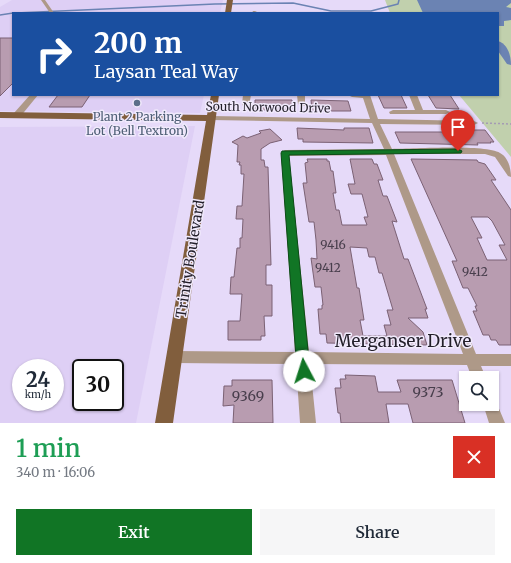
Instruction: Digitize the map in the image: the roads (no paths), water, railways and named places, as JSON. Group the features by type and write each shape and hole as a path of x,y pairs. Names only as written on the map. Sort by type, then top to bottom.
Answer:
{"main road":[{"path":"228,10 230,0"},
{"name":"Trinity Boulevard","path":"164,423 215,96"},
{"name":"South Norwood Drive","path":"0,115 211,118"}],"street":[{"path":"44,2 51,12"},
{"path":"17,115 33,96"},
{"path":"246,104 247,96"},
{"path":"301,96 302,104"},
{"path":"367,96 375,121 389,152 477,371"},
{"path":"413,96 420,112"},
{"path":"393,112 446,112"},
{"name":"South Norwood Drive","path":"211,118 474,122"},
{"path":"308,423 285,153 486,151 498,155 511,174"},
{"name":"Merganser Drive","path":"175,357 511,360"},
{"path":"493,411 497,423"}],"water":[{"path":"417,0 511,0 511,3 506,7 511,8 511,20 504,21 504,26 499,26 499,12 423,12"}],"waterway":[{"path":"38,12 215,4 293,3 331,11 371,11 398,4 399,0"},
{"path":"0,15 12,13"},
{"path":"499,45 511,62"}],"place":[{"name":"Plant 2 Parking Lot (Bell Textron)","path":"137,103"}]}
